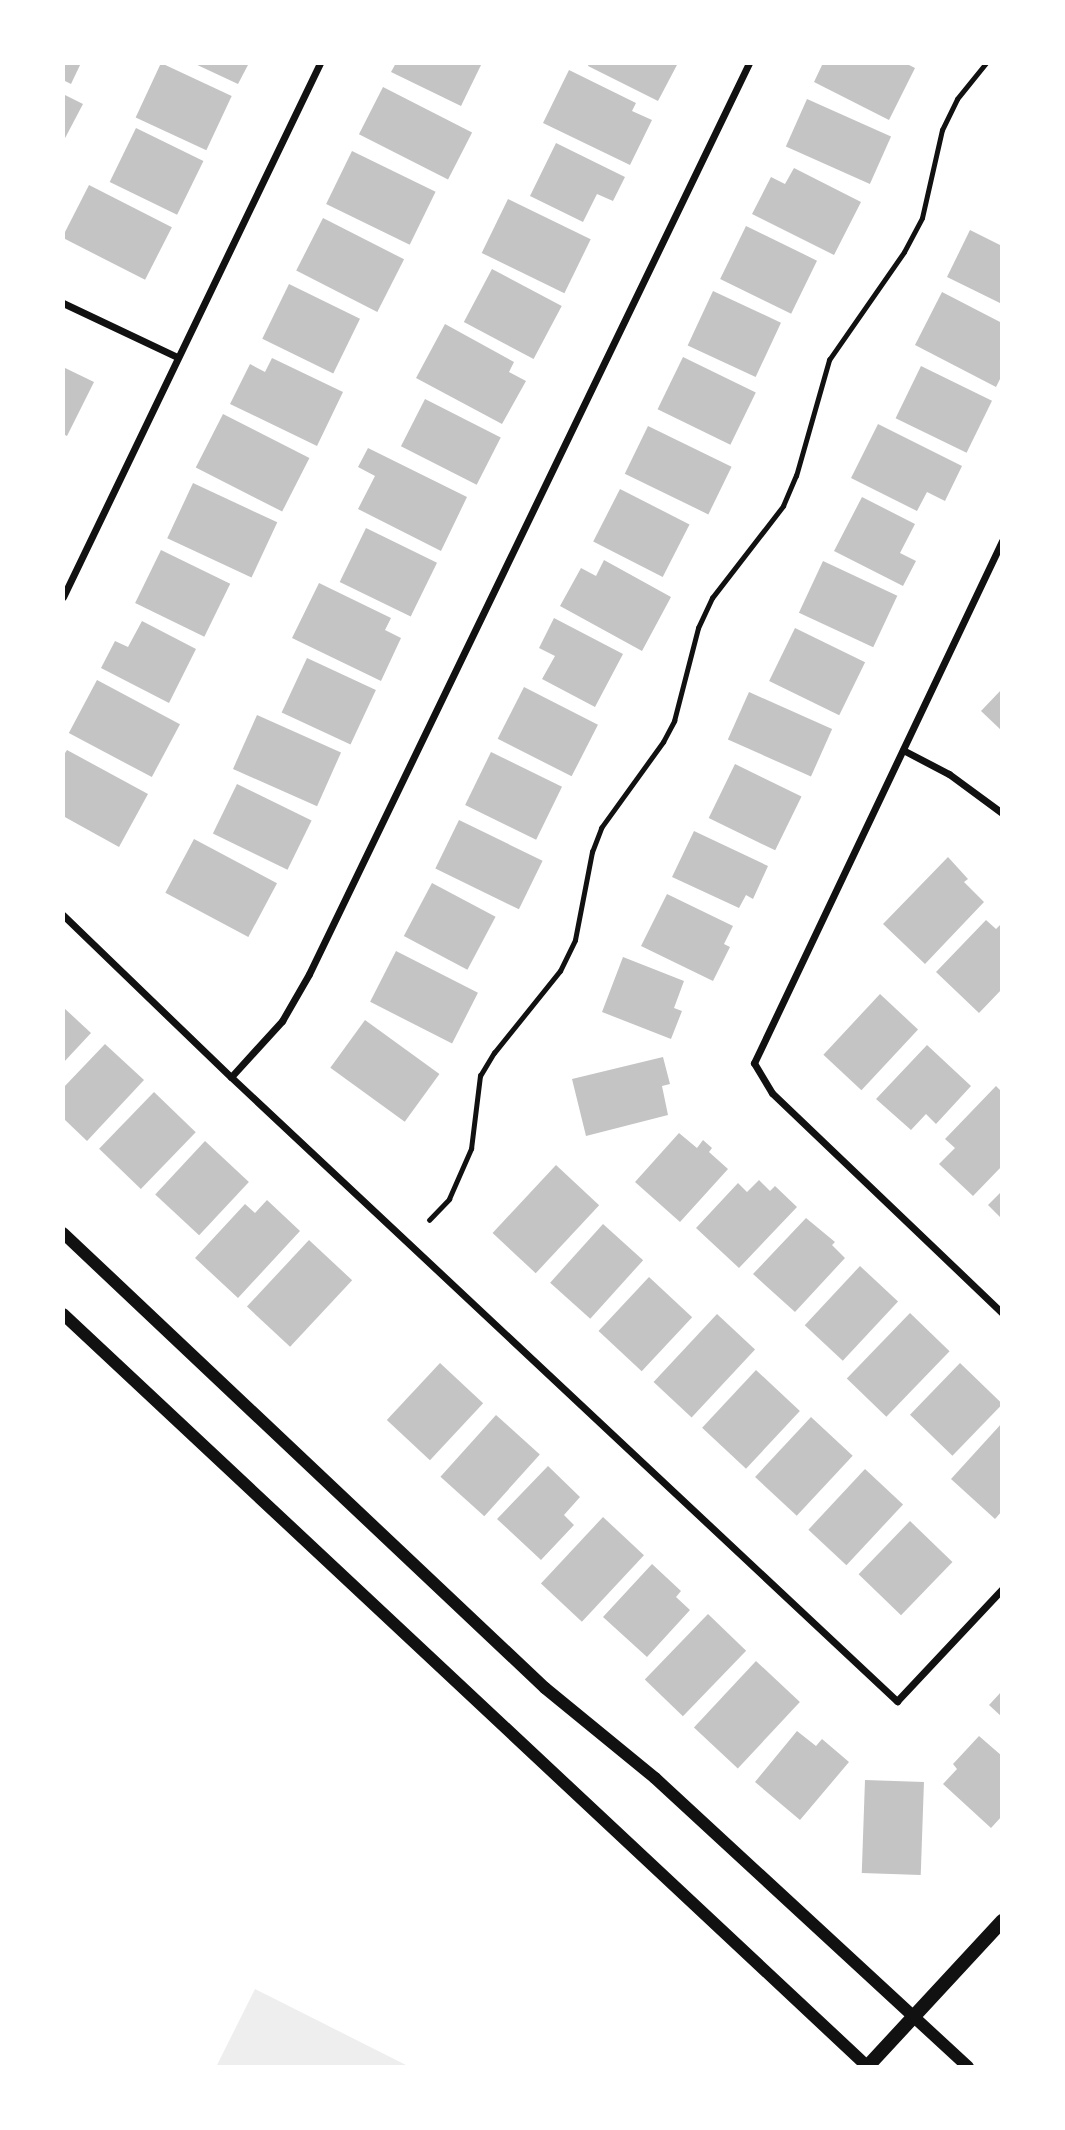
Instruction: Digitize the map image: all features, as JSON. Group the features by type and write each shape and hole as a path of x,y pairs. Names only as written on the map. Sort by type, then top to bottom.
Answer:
{"main road":[{"path":"867,2067 1002,1921"}],"street":[{"path":"63,597 320,63"},
{"path":"231,1077 282,1021 309,974 749,63"},
{"path":"63,303 177,357"},
{"path":"1002,541 754,1063 772,1093 1002,1313"},
{"path":"902,750 949,774 1002,813"},
{"path":"63,915 231,1077 897,1701 1002,1589"},
{"path":"63,1233 545,1688 655,1778 968,2067"},
{"path":"63,1314 867,2067"}],"path":[{"path":"429,1220 449,1199 471,1149 480,1076 494,1053 560,971 575,940 592,852 601,828 663,742 674,721 698,628 712,598 783,506 796,476 829,360 922,218 942,130 957,99 986,63"}],"shaded area":[{"path":"255,1989 410,2067 216,2067"}],"building":[{"path":"63,63 81,63 71,84 63,80"},
{"path":"161,63 232,96 206,150 136,117"},
{"path":"193,63 249,63 238,84"},
{"path":"396,63 482,63 461,106 391,72"},
{"path":"589,63 678,63 658,101 588,66"},
{"path":"823,63 905,63 915,68 889,120 814,82"},
{"path":"569,70 636,103 632,111 652,120 630,165 543,123"},
{"path":"383,87 472,132 448,180 359,134"},
{"path":"63,94 83,104 63,142"},
{"path":"807,99 891,136 870,184 786,147"},
{"path":"136,128 203,161 177,215 110,182"},
{"path":"556,143 625,177 613,201 597,194 583,222 530,196"},
{"path":"352,151 436,192 410,245 326,204"},
{"path":"794,168 861,202 834,255 752,214 771,177 785,184"},
{"path":"89,185 172,227 145,280 63,238"},
{"path":"508,199 591,239 564,293 482,253"},
{"path":"323,218 404,259 377,312 296,271"},
{"path":"746,226 817,261 791,314 720,279"},
{"path":"970,230 1002,246 1002,304 947,277"},
{"path":"492,269 562,306 534,359 464,322"},
{"path":"289,284 360,319 333,373 262,339"},
{"path":"713,291 781,323 756,377 688,345"},
{"path":"942,292 1002,323 1002,375 996,387 915,345"},
{"path":"445,324 514,362 509,372 526,381 502,424 416,378"},
{"path":"683,357 756,393 730,445 658,409"},
{"path":"272,358 343,392 317,446 230,404 250,364 265,372"},
{"path":"921,366 992,401 967,453 896,418"},
{"path":"63,367 94,382 67,436 63,434"},
{"path":"425,399 501,438 477,485 401,446"},
{"path":"223,414 309,458 282,511 196,467"},
{"path":"878,424 962,466 945,501 927,492 917,511 851,478"},
{"path":"648,426 732,467 708,514 625,474"},
{"path":"368,448 467,497 441,551 358,509 375,476 358,467"},
{"path":"193,483 277,522 252,578 167,538"},
{"path":"620,489 689,524 663,577 593,542"},
{"path":"862,497 915,524 900,553 916,561 903,586 834,551"},
{"path":"366,528 437,563 411,617 340,582"},
{"path":"161,550 230,584 204,637 135,603"},
{"path":"604,560 671,597 642,651 560,606 581,568 596,576"},
{"path":"823,561 897,596 873,647 799,613"},
{"path":"319,583 391,618 385,630 401,638 381,681 292,638"},
{"path":"554,618 623,654 595,707 542,679 555,656 539,648"},
{"path":"142,621 196,649 169,703 101,668 115,641 128,647"},
{"path":"795,628 865,662 839,715 769,681"},
{"path":"307,658 376,690 351,744 282,712"},
{"path":"97,680 180,724 152,777 69,733"},
{"path":"524,687 598,725 572,776 498,739"},
{"path":"1002,689 1002,731 981,711"},
{"path":"749,692 832,729 811,777 728,740"},
{"path":"257,715 341,752 317,806 233,769"},
{"path":"67,750 148,794 119,847 63,816 63,756"},
{"path":"491,752 562,787 536,840 465,805"},
{"path":"735,764 802,796 775,850 709,818"},
{"path":"237,784 312,820 287,870 213,833"},
{"path":"459,820 543,861 519,909 435,869"},
{"path":"694,831 768,866 753,899 746,895 739,908 672,877"},
{"path":"194,839 277,883 248,937 165,893"},
{"path":"948,857 968,879 964,882 984,902 925,964 883,924"},
{"path":"432,883 496,917 467,970 404,936"},
{"path":"667,894 733,926 724,944 730,947 713,981 641,946"},
{"path":"986,920 996,929 1002,923 1002,989 979,1013 936,972"},
{"path":"396,951 478,993 452,1044 370,1002"},
{"path":"623,957 684,981 674,1008 682,1011 671,1039 602,1012"},
{"path":"880,994 918,1029 861,1090 823,1055"},
{"path":"63,1007 91,1033 63,1063"},
{"path":"365,1020 439,1074 405,1122 330,1068"},
{"path":"105,1044 144,1080 87,1141 63,1118 63,1088"},
{"path":"927,1045 971,1086 936,1124 926,1114 911,1130 876,1099"},
{"path":"663,1057 670,1084 662,1086 668,1115 586,1136 572,1079"},
{"path":"996,1086 1002,1092 1002,1166 973,1196 939,1164 955,1148 945,1139"},
{"path":"154,1092 196,1132 141,1189 99,1149"},
{"path":"679,1133 697,1148 703,1140 712,1148 709,1152 728,1169 680,1222 635,1182"},
{"path":"205,1141 249,1182 199,1235 155,1194"},
{"path":"556,1165 599,1205 536,1273 493,1233"},
{"path":"759,1180 770,1191 775,1186 797,1207 739,1268 696,1228 738,1183 747,1192"},
{"path":"1002,1191 1002,1219 988,1205"},
{"path":"267,1200 300,1231 238,1298 195,1258 245,1204 255,1213"},
{"path":"806,1218 835,1242 832,1245 845,1258 795,1312 753,1274"},
{"path":"603,1224 643,1260 590,1319 550,1283"},
{"path":"309,1240 352,1280 290,1347 247,1307"},
{"path":"860,1266 898,1301 843,1361 805,1325"},
{"path":"649,1277 692,1317 642,1371 599,1331"},
{"path":"910,1313 950,1351 886,1417 847,1378"},
{"path":"717,1314 755,1349 692,1417 654,1382"},
{"path":"440,1363 483,1403 430,1460 387,1420"},
{"path":"960,1363 1002,1404 952,1456 910,1415"},
{"path":"756,1370 800,1411 746,1469 702,1428"},
{"path":"496,1415 540,1454 484,1516 440,1477"},
{"path":"811,1417 853,1456 797,1516 755,1477"},
{"path":"1002,1423 1002,1511 995,1519 951,1479"},
{"path":"548,1466 580,1497 564,1515 574,1525 541,1560 497,1519"},
{"path":"865,1469 903,1504 846,1565 808,1530"},
{"path":"603,1517 644,1555 582,1622 541,1584"},
{"path":"910,1521 952,1562 901,1615 859,1574"},
{"path":"652,1564 681,1591 676,1597 690,1610 647,1657 603,1617"},
{"path":"708,1614 746,1651 683,1716 645,1679"},
{"path":"756,1661 800,1702 738,1768 694,1728"},
{"path":"1002,1691 1002,1717 989,1705"},
{"path":"797,1731 816,1746 822,1739 849,1762 800,1820 755,1782"},
{"path":"979,1736 1002,1756 1002,1816 991,1828 943,1784 957,1769 953,1764"},
{"path":"865,1780 924,1782 921,1875 862,1873"}]}
